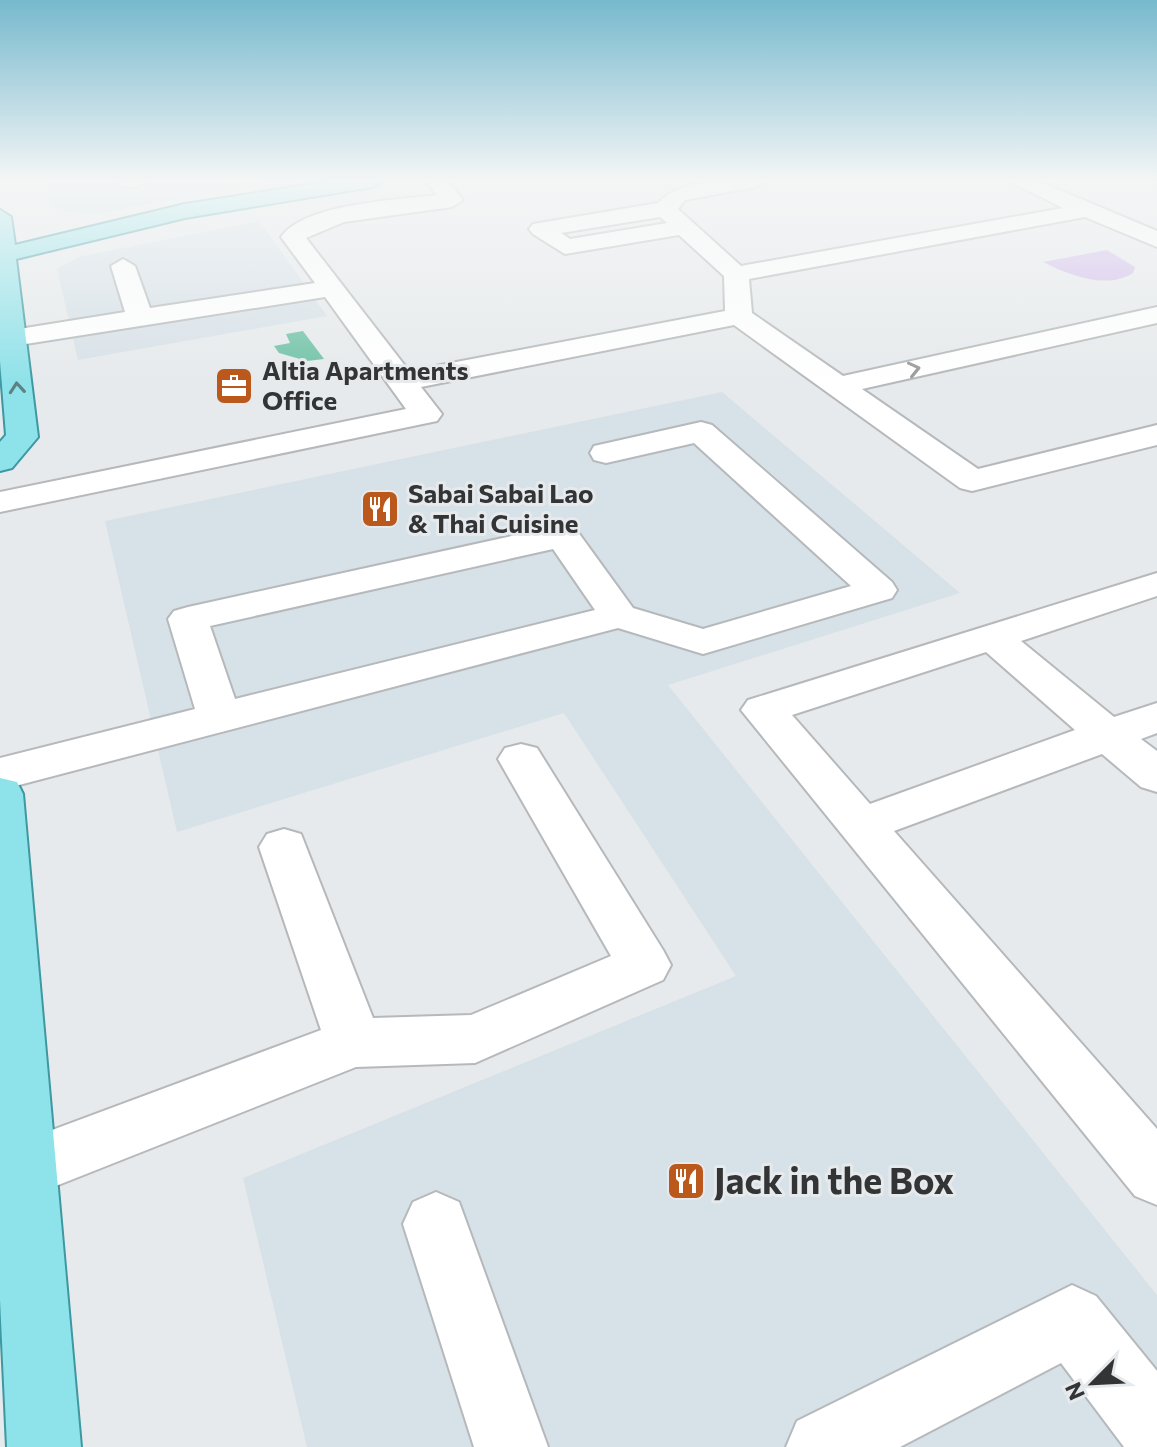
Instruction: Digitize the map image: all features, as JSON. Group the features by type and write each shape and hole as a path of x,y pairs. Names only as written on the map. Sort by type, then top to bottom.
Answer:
{"main road":[{"path":"0,461 22,437 2,256 32,249"},
{"path":"0,794 44,1447"}],"lane":[{"path":"0,502 426,414 302,249"},
{"path":"708,249 736,274 739,316"},
{"path":"736,274 876,249"},
{"path":"123,266 140,318"},
{"path":"13,338 332,288"},
{"path":"838,386 1157,315"},
{"path":"404,381 739,316 972,481 1157,435"},
{"path":"0,774 619,616 703,642 878,590 701,432 606,453"},
{"path":"219,718 188,619 562,536 619,616"},
{"path":"1157,584 763,710 1157,1175"},
{"path":"992,637 1157,776"},
{"path":"861,825 1157,717"},
{"path":"23,1170 354,1043 475,1039 644,965 521,759"},
{"path":"284,847 354,1043"},
{"path":"436,1224 511,1447"},
{"path":"823,1447 1072,1320 1157,1430"}],"shaded area":[{"path":"121,249 279,249 327,316 78,360 57,269 79,257"},
{"path":"1107,250 1135,267 1133,273 1111,280 1088,279 1043,262"},
{"path":"303,331 324,359 307,361 279,353 274,346 290,343 286,334"},
{"path":"722,392 960,593 668,685 1157,1295 1157,1447 307,1447 243,1178 736,976 564,713 177,832 105,521"}],"place":[{"name":"Altia Apartments Office","path":"234,386"},
{"name":"Sabai Sabai Lao & Thai Cuisine","path":"380,509"},
{"name":"Jack in the Box","path":"686,1181"}]}
